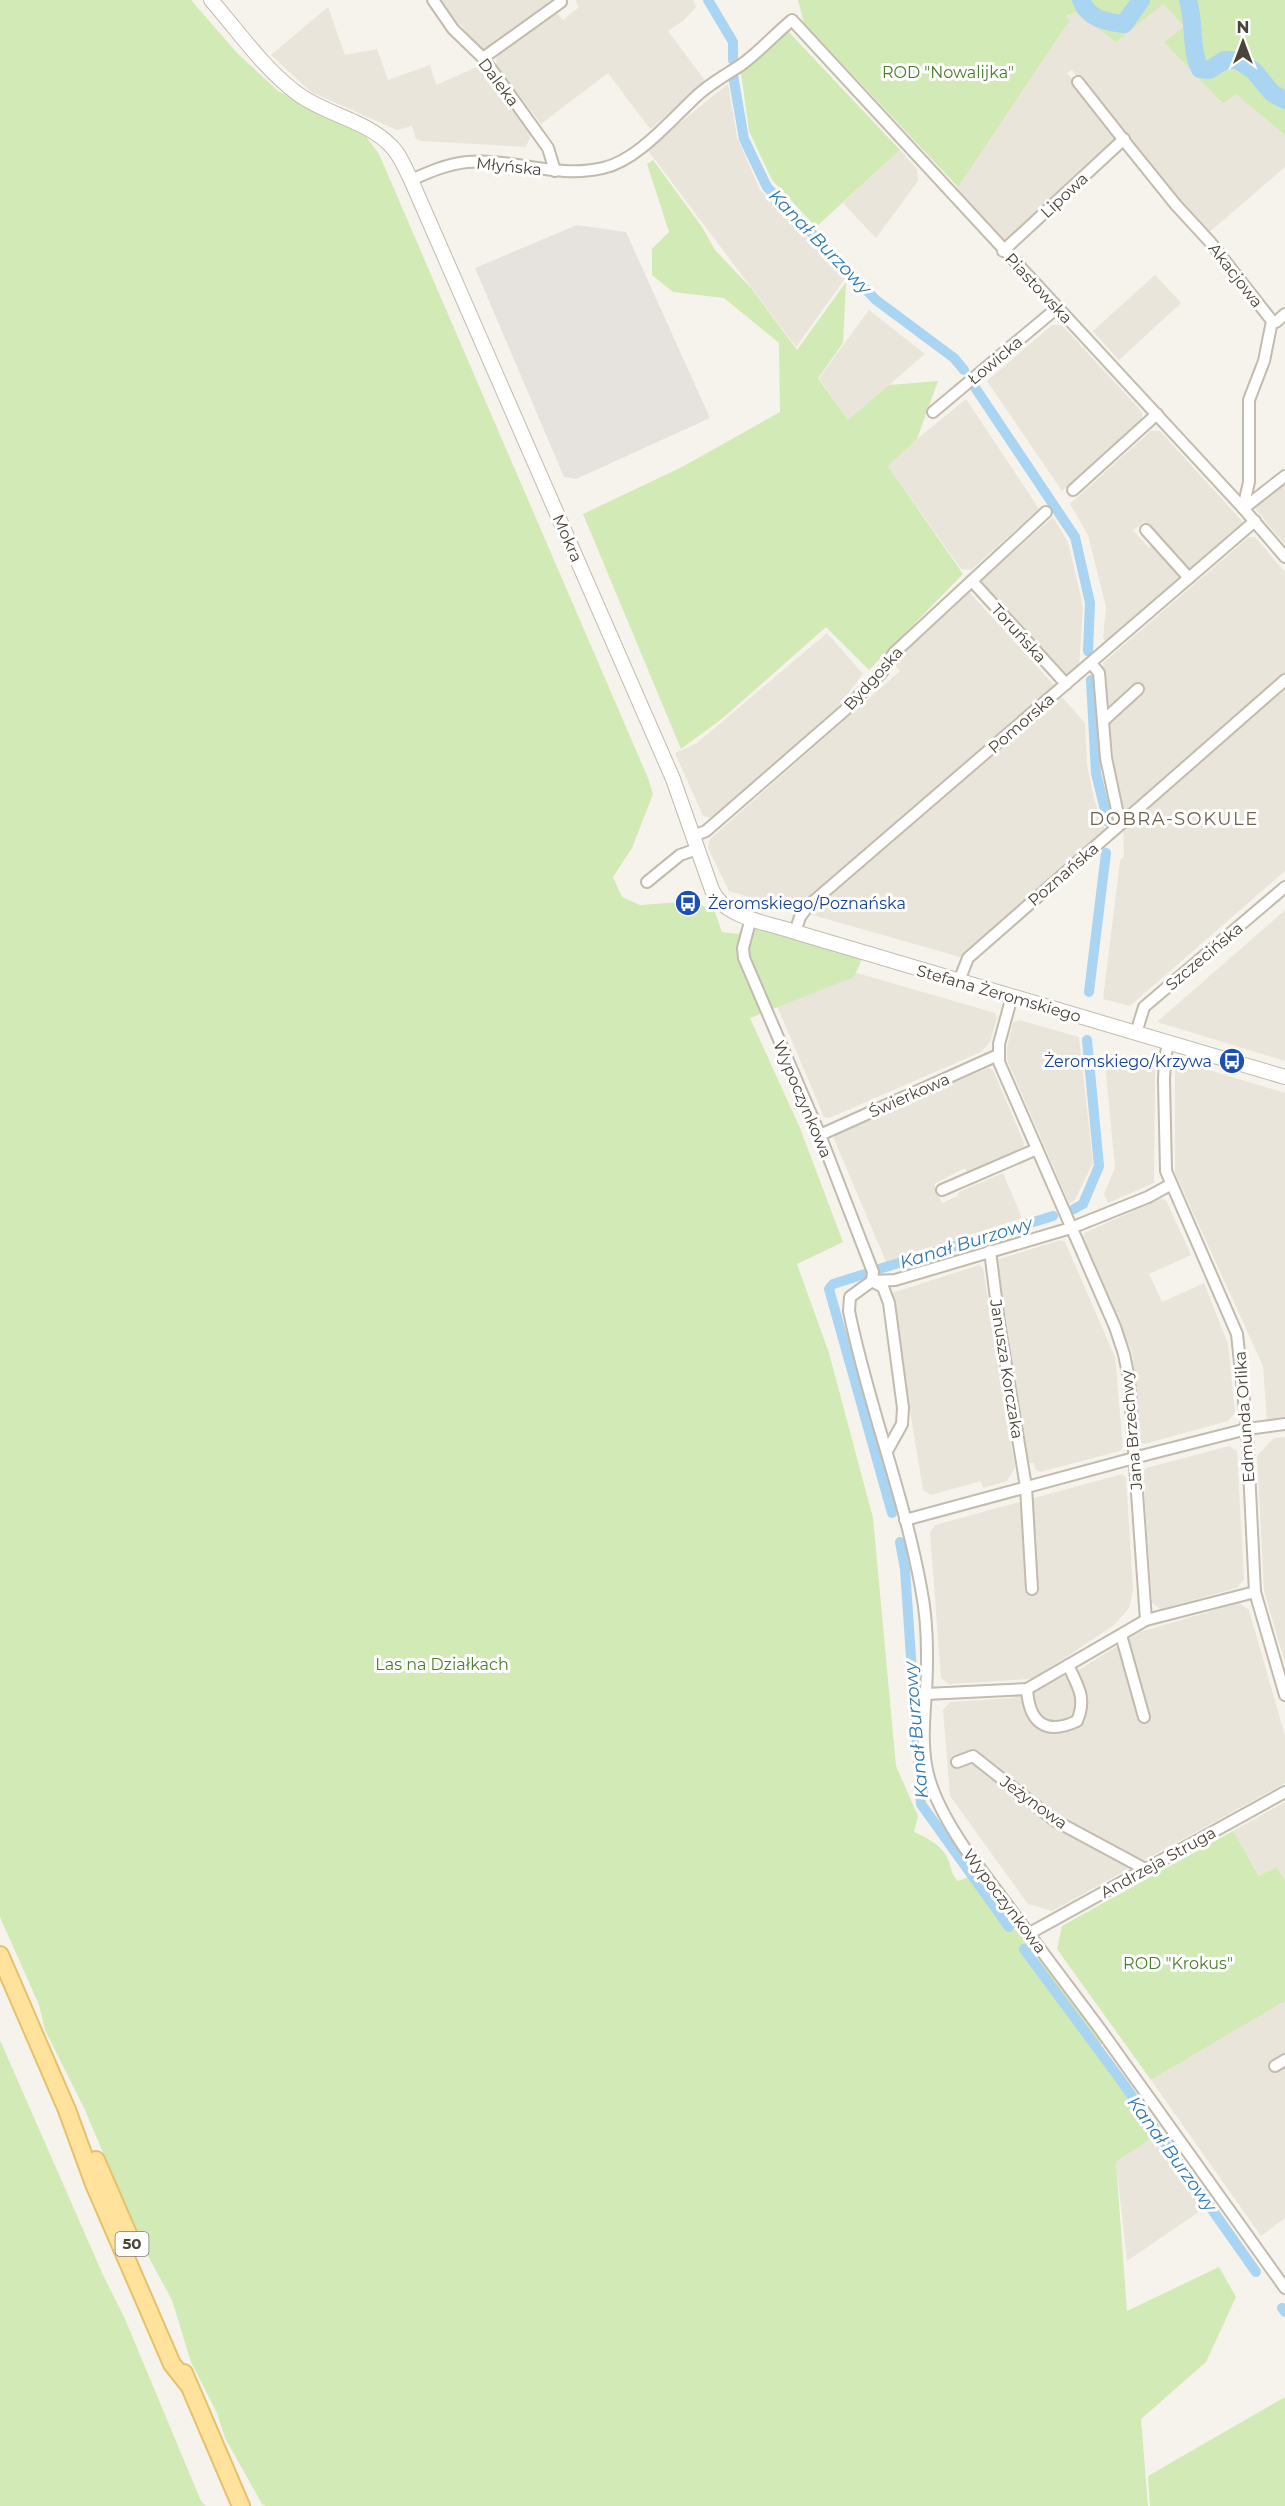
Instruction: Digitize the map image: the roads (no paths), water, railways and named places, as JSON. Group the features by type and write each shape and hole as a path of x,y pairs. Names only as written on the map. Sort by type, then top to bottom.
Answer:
{"main road":[{"name":"50","path":"0,1955 67,2110 94,2184 158,2332 172,2364 187,2383 241,2506"}],"street":[{"path":"211,0 283,82 310,102 387,142 398,154 411,180"},
{"name":"Daleka","path":"433,0 453,29 483,58 548,148 555,171"},
{"path":"483,58 561,2"},
{"name":"Młyńska","path":"411,180 446,166 468,162 573,172 604,168 623,159 670,122 700,93 741,65 792,20"},
{"name":"Piastowska","path":"792,20 1157,414 1285,557"},
{"name":"Akacjowa","path":"1078,82 1272,321 1262,367 1249,400 1249,482 1243,508"},
{"name":"Lipowa","path":"1004,251 1124,139"},
{"name":"Mokra","path":"411,180 673,779 717,900"},
{"name":"Łowicka","path":"933,412 1057,308"},
{"path":"1272,321 1276,322 1285,314"},
{"path":"1073,490 1157,414"},
{"path":"1243,508 1285,476"},
{"name":"Bydgoska","path":"647,882 844,711 882,672 894,653 1046,512"},
{"name":"Pomorska","path":"795,932 800,917 808,906 1255,521"},
{"path":"1146,530 1189,578"},
{"name":"Toruńska","path":"972,581 1066,684"},
{"path":"1091,663 1100,673 1108,776 1120,824"},
{"name":"Poznańska","path":"959,981 968,958 1285,680"},
{"path":"1103,721 1138,689"},
{"name":"Szczecińska","path":"1136,1033 1144,1007 1285,887"},
{"name":"Stefana Żeromskiego","path":"717,900 727,908 751,918 795,932 1285,1077"},
{"name":"Wypoczynkowa","path":"751,918 742,948 744,958 820,1135 871,1263 872,1281"},
{"path":"998,1055 1012,996"},
{"name":"Edmunda Orlika","path":"1168,1043 1165,1059 1166,1171 1170,1185 1237,1334 1247,1429 1255,1592 1281,1662 1285,1695"},
{"name":"Świerkowa","path":"820,1135 998,1055"},
{"name":"Jana Brzechwy","path":"998,1055 1115,1327 1124,1354 1129,1379 1146,1620"},
{"path":"942,1190 1037,1149"},
{"path":"872,1281 895,1280 1071,1228 1148,1197 1170,1185"},
{"name":"Janusza Korczaka","path":"990,1251 999,1322 1026,1487 1032,1588"},
{"name":"Wypoczynkowa","path":"872,1281 850,1297 849,1311 873,1409 887,1451 905,1520 923,1600 927,1634 924,1728 928,1776 933,1789 946,1819 964,1847 1030,1933 1285,2288"},
{"name":"Wypoczynkowa","path":"872,1281 883,1287 889,1303 903,1408 902,1424 887,1451"},
{"path":"905,1520 1247,1429 1285,1424"},
{"path":"926,1694 1028,1689 1146,1620 1255,1592"},
{"path":"1120,1635 1144,1717"},
{"path":"1028,1689 1028,1706 1034,1718 1048,1728 1065,1727 1077,1721 1083,1708 1082,1695 1068,1665"},
{"name":"Jeżynowa","path":"957,1762 973,1756 1054,1820 1145,1869"},
{"name":"Andrzeja Struga","path":"1030,1933 1285,1792"},
{"path":"1275,2066 1285,2060"}],"waterway":[{"name":"Kanał Burzowy","path":"708,0 733,42 733,60"},
{"path":"1081,0 1088,11 1098,18 1124,24 1141,0"},
{"path":"1188,0 1195,53 1200,69 1209,70 1225,60 1238,60 1254,71 1272,93 1285,100"},
{"name":"Kanał Burzowy","path":"733,75 744,139 767,187 876,300 954,358 964,370"},
{"name":"Kanał Burzowy","path":"976,389 1075,537 1090,603 1088,651"},
{"name":"Kanał Burzowy","path":"1091,680 1096,773 1108,822"},
{"name":"Kanał Burzowy","path":"1089,992 1106,853"},
{"name":"Kanał Burzowy","path":"1074,1209 1083,1204 1099,1166 1087,1040"},
{"name":"Kanał Burzowy","path":"879,1269 1053,1216"},
{"name":"Kanał Burzowy","path":"865,1274 833,1284 829,1289 892,1513"},
{"name":"Kanał Burzowy","path":"900,1542 905,1569 921,1804 1009,1927"},
{"name":"Kanał Burzowy","path":"1024,1949 1120,2079 1256,2272"},
{"name":"Kanał Burzowy","path":"1282,2308 1285,2312"}],"place":[{"name":"Żeromskiego/Poznańska","path":"688,903"},
{"name":"Żeromskiego/Krzywa","path":"1232,1061"}],"district":[{"name":"DOBRA-SOKULE","path":"1174,819"}],"park label":[{"name":"ROD \"Nowalijka\"","path":"948,72"},
{"name":"Las na Działkach","path":"442,1664"},
{"name":"ROD \"Krokus\"","path":"1178,1963"}]}
